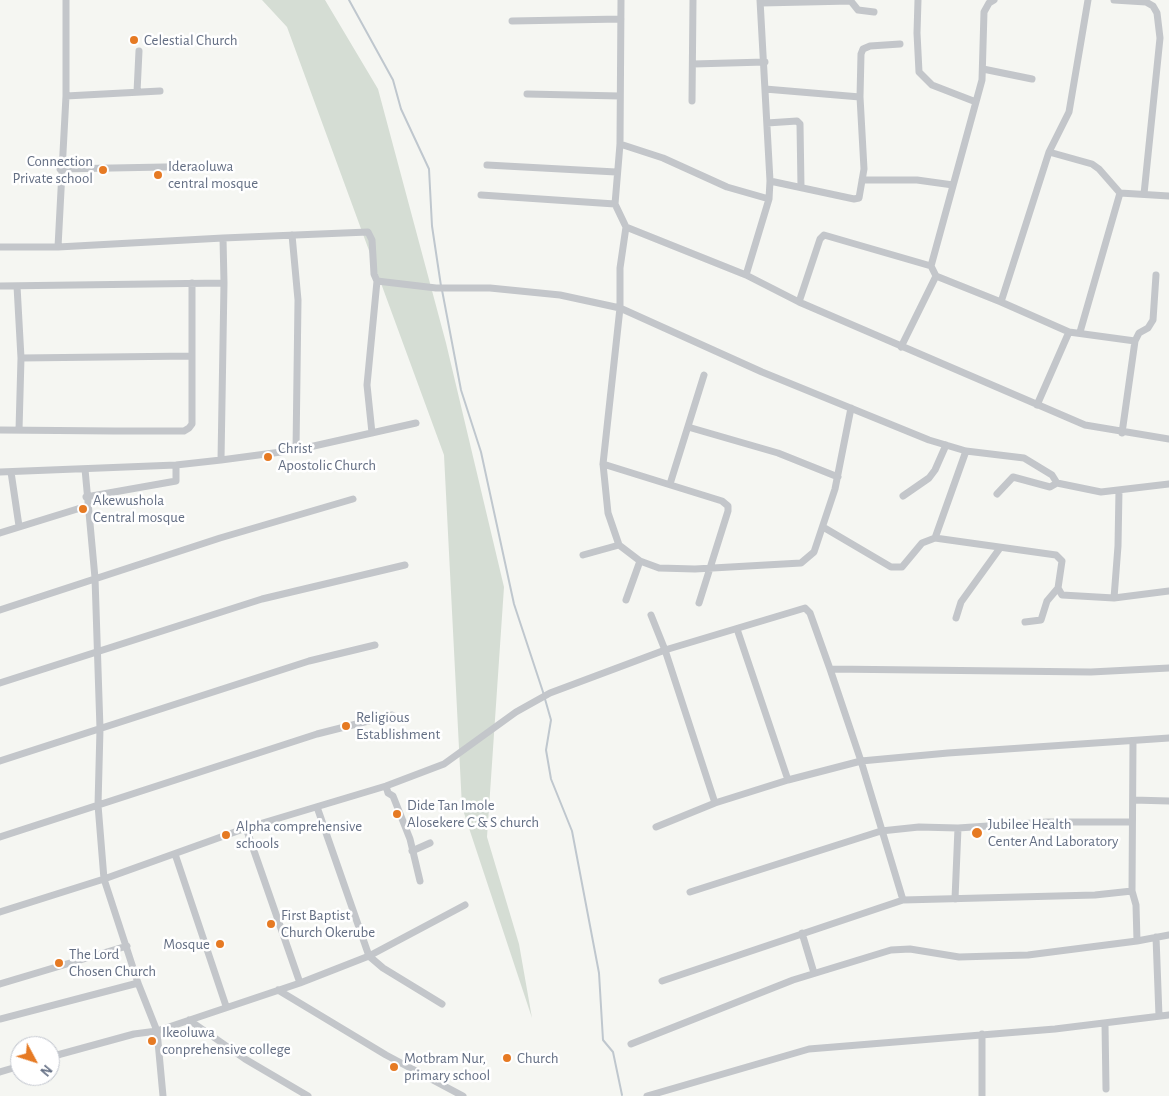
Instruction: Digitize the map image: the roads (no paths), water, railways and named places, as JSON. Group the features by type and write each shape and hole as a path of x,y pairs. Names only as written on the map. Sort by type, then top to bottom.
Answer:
{"street":[{"path":"58,247 60,169 66,96 66,0"},
{"path":"620,0 620,144 616,172 615,204 626,227 620,268 620,308 603,464 608,513 619,544 640,561 659,568 711,568 801,563 814,552 823,527 838,477 851,408"},
{"path":"692,101 693,0"},
{"path":"918,0 919,72 932,85 976,102"},
{"path":"994,0 989,3 984,12 983,68 976,102 931,266 936,276 1069,332 1135,341"},
{"path":"1001,302 1049,152 1069,112 1088,0"},
{"path":"1114,0 1146,2 1153,6 1157,13 1160,38 1144,194"},
{"path":"746,275 769,198 770,181 761,2 850,1 858,10 874,12"},
{"path":"512,21 621,19"},
{"path":"770,181 856,200 860,195 864,149 860,97 863,49 900,44"},
{"path":"137,92 139,50"},
{"path":"693,64 765,62"},
{"path":"983,68 1032,79"},
{"path":"765,89 860,97"},
{"path":"66,96 160,91"},
{"path":"527,94 620,96"},
{"path":"767,123 797,121 800,124 801,187"},
{"path":"620,144 663,158 727,187 769,198"},
{"path":"1049,152 1092,164 1100,169 1120,193 1169,196"},
{"path":"487,165 616,172"},
{"path":"60,169 217,166"},
{"path":"862,180 917,180 953,185"},
{"path":"1080,332 1120,193"},
{"path":"481,194 615,204"},
{"path":"626,227 746,275 799,302 1085,425 1169,440"},
{"path":"0,247 58,247 368,232 372,240 374,274 377,281 367,385 372,433"},
{"path":"292,235 298,300 296,450"},
{"path":"799,302 820,239 824,235 931,266"},
{"path":"222,460 223,238"},
{"path":"1122,433 1135,341 1139,333 1148,328 1153,320 1156,275"},
{"path":"901,347 936,276"},
{"path":"377,281 436,288 490,288 560,295 620,308 762,372 946,445 966,451 1024,458 1052,475 1057,483"},
{"path":"0,430 184,431 192,424 192,283"},
{"path":"0,286 224,283"},
{"path":"17,286 21,358 19,430"},
{"path":"1037,405 1069,332"},
{"path":"21,358 192,356"},
{"path":"670,484 704,375"},
{"path":"0,472 176,465 222,460 296,450 416,423"},
{"path":"688,428 778,453 838,477"},
{"path":"903,496 929,478 935,470 946,445"},
{"path":"935,538 966,451"},
{"path":"603,464 722,501 728,506 699,603"},
{"path":"86,497 176,481 176,465"},
{"path":"84,469 95,578 100,729 98,805 104,879 138,983 157,1031 163,1096"},
{"path":"11,472 19,526"},
{"path":"997,494 1013,478 1050,487 1057,483 1089,491 1119,490 1169,484"},
{"path":"1114,598 1118,546 1119,490"},
{"path":"0,610 95,578 353,499"},
{"path":"0,533 87,506"},
{"path":"823,527 891,568 896,568 906,563 922,544 935,538 1056,555 1063,564 1058,588 1047,601 1041,620 1025,622"},
{"path":"583,555 619,544"},
{"path":"956,618 961,602 1000,548"},
{"path":"626,600 640,561"},
{"path":"0,683 262,598 405,565"},
{"path":"1058,588 1059,592 1067,596 1114,598 1169,591"},
{"path":"0,912 104,879 246,828 386,786 444,764 516,712 550,693 665,650 802,608 808,609 830,669 861,762 903,900"},
{"path":"651,615 665,650 716,803"},
{"path":"737,629 788,780"},
{"path":"0,761 309,660 375,645"},
{"path":"830,669 1091,672 1169,668"},
{"path":"0,837 317,734 392,715"},
{"path":"656,827 716,803 788,780 861,762 948,753 1133,742 1169,738"},
{"path":"1133,742 1132,891 1136,905 1137,942"},
{"path":"386,786 410,839 420,881"},
{"path":"1133,800 1169,801"},
{"path":"317,807 369,956 383,968 442,1004"},
{"path":"690,892 881,831 919,826 958,828 1047,822 1131,822"},
{"path":"246,828 300,983"},
{"path":"955,899 958,828"},
{"path":"412,851 430,843"},
{"path":"175,854 226,1006"},
{"path":"662,981 903,900 1094,894 1132,891"},
{"path":"60,1054 134,1034 157,1031 226,1006 300,983 369,956 465,905"},
{"path":"802,933 814,973"},
{"path":"631,1044 814,973 891,950 910,949 959,957 1028,955 1137,942 1169,935"},
{"path":"1156,937 1160,1016"},
{"path":"0,984 127,946"},
{"path":"0,1019 138,983"},
{"path":"278,990 386,1055 463,1096"},
{"path":"647,1096 809,1049 1106,1024 1169,1015"},
{"path":"189,1020 245,1059 308,1096"},
{"path":"1106,1024 1106,1089"},
{"path":"982,1034 982,1096"}],"waterway":[{"path":"349,0 393,80 401,109 429,169 432,226 441,286"},
{"path":"442,290 461,390 481,452 514,604 544,695"},
{"path":"545,699 551,720 546,750 551,779 572,831 599,973 603,1040 613,1052 622,1095"}],"place":[{"name":"Celestial Church","path":"134,40"},
{"name":"Connection Private school","path":"103,170"},
{"name":"Ideraoluwa central mosque","path":"158,175"},
{"name":"Christ Apostolic Church","path":"268,457"},
{"name":"Akewushola Central mosque","path":"83,509"},
{"name":"Religious Establishment","path":"346,726"},
{"name":"Dide Tan Imole Alosekere C & S church","path":"397,814"},
{"name":"Jubilee Health Center And Laboratory","path":"977,833"},
{"name":"Alpha comprehensive schools","path":"226,835"},
{"name":"First Baptist Church Okerube","path":"271,924"},
{"name":"Mosque","path":"220,944"},
{"name":"The Lord Chosen Church","path":"59,963"},
{"name":"Ikeoluwa conprehensive college","path":"152,1041"},
{"name":"Church","path":"507,1058"},
{"name":"Motbram Nur, primary school","path":"394,1067"}]}
